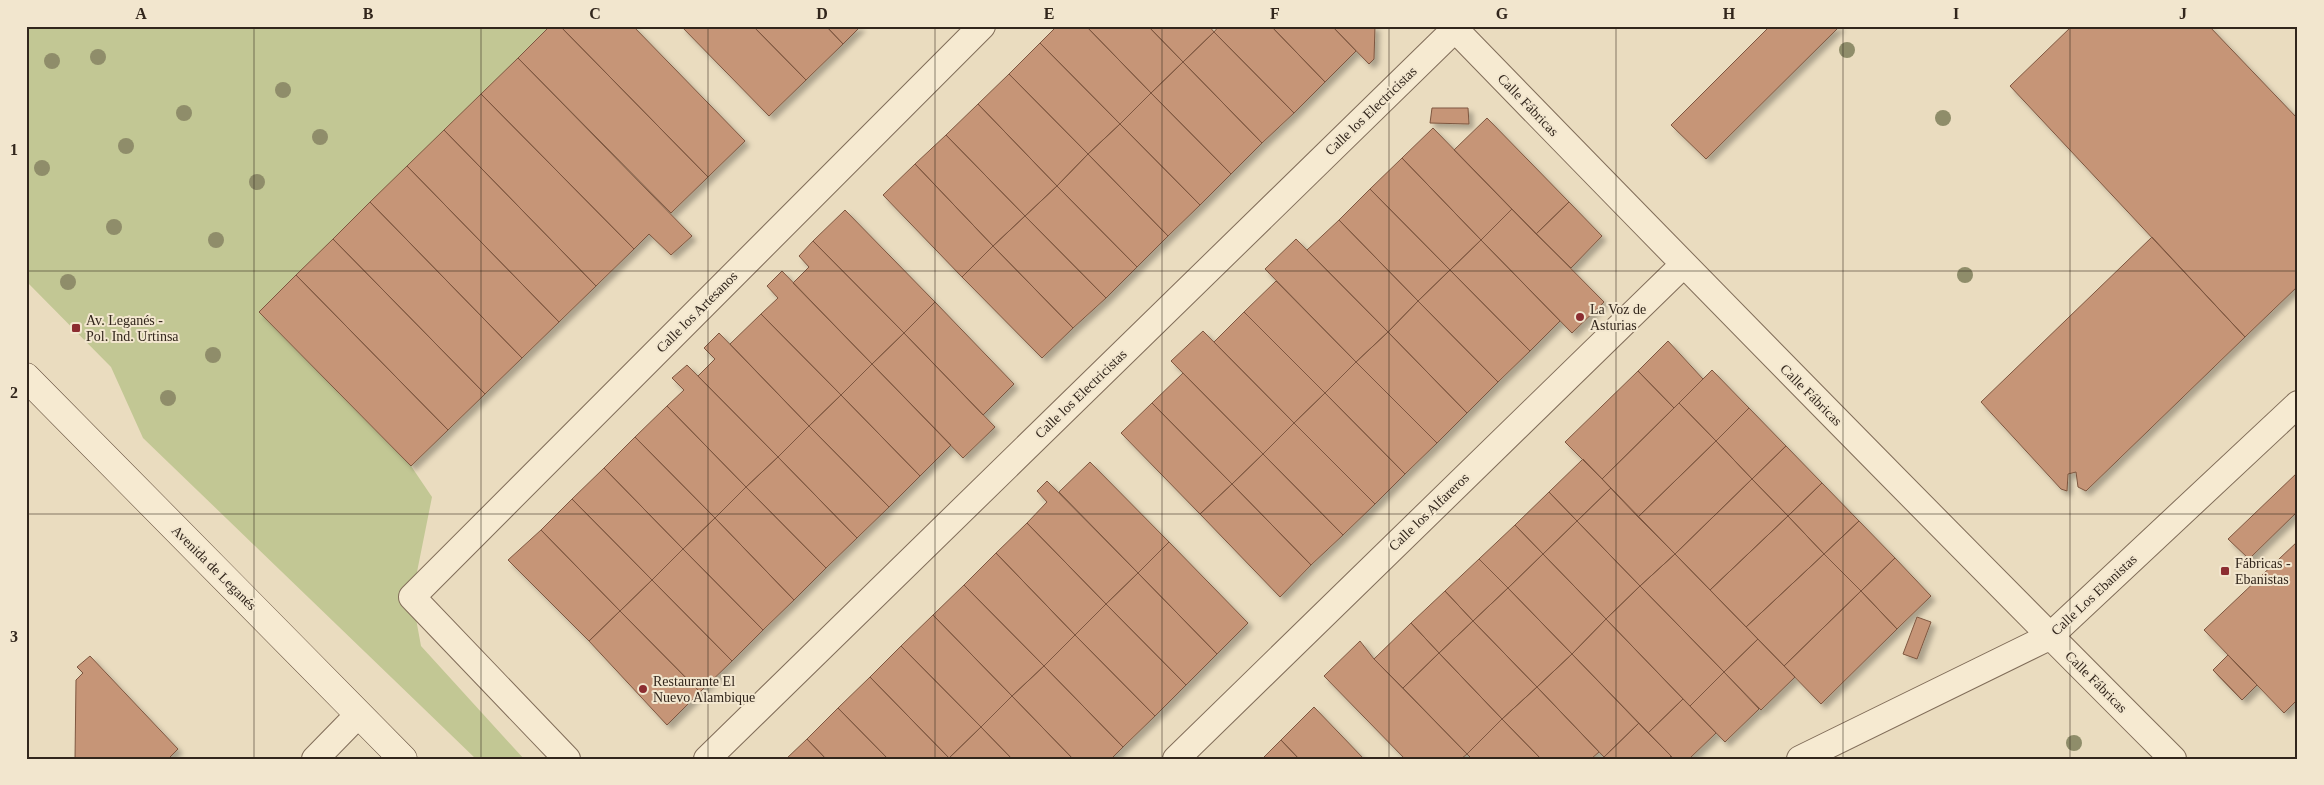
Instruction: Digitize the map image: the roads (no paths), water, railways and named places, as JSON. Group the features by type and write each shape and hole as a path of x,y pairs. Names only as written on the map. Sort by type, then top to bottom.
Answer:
{"street":[{"name":"Calle los Artesanos","path":"566,759 412,597 982,26"},
{"name":"Calle Fábricas","path":"1453,27 1683,265 2173,759"},
{"name":"Calle los Electricistas","path":"707,759 1453,27"},
{"name":"Calle los Alfareros","path":"1176,759 1683,265"},
{"name":"Avenida de Leganés","path":"26,377 403,759"},
{"name":"Calle Los Ebanistas","path":"1800,759 2050,636 2298,404"},
{"path":"316,759 358,715"}],"place":[{"name":"La Voz de Asturias","path":"1580,317"},
{"name":"Av. Leganés - Pol. Ind. Urtinsa","path":"76,328"},
{"name":"Fábricas - Ebanistas","path":"2225,571"},
{"name":"Restaurante El Nuevo Alambique","path":"643,689"}]}
